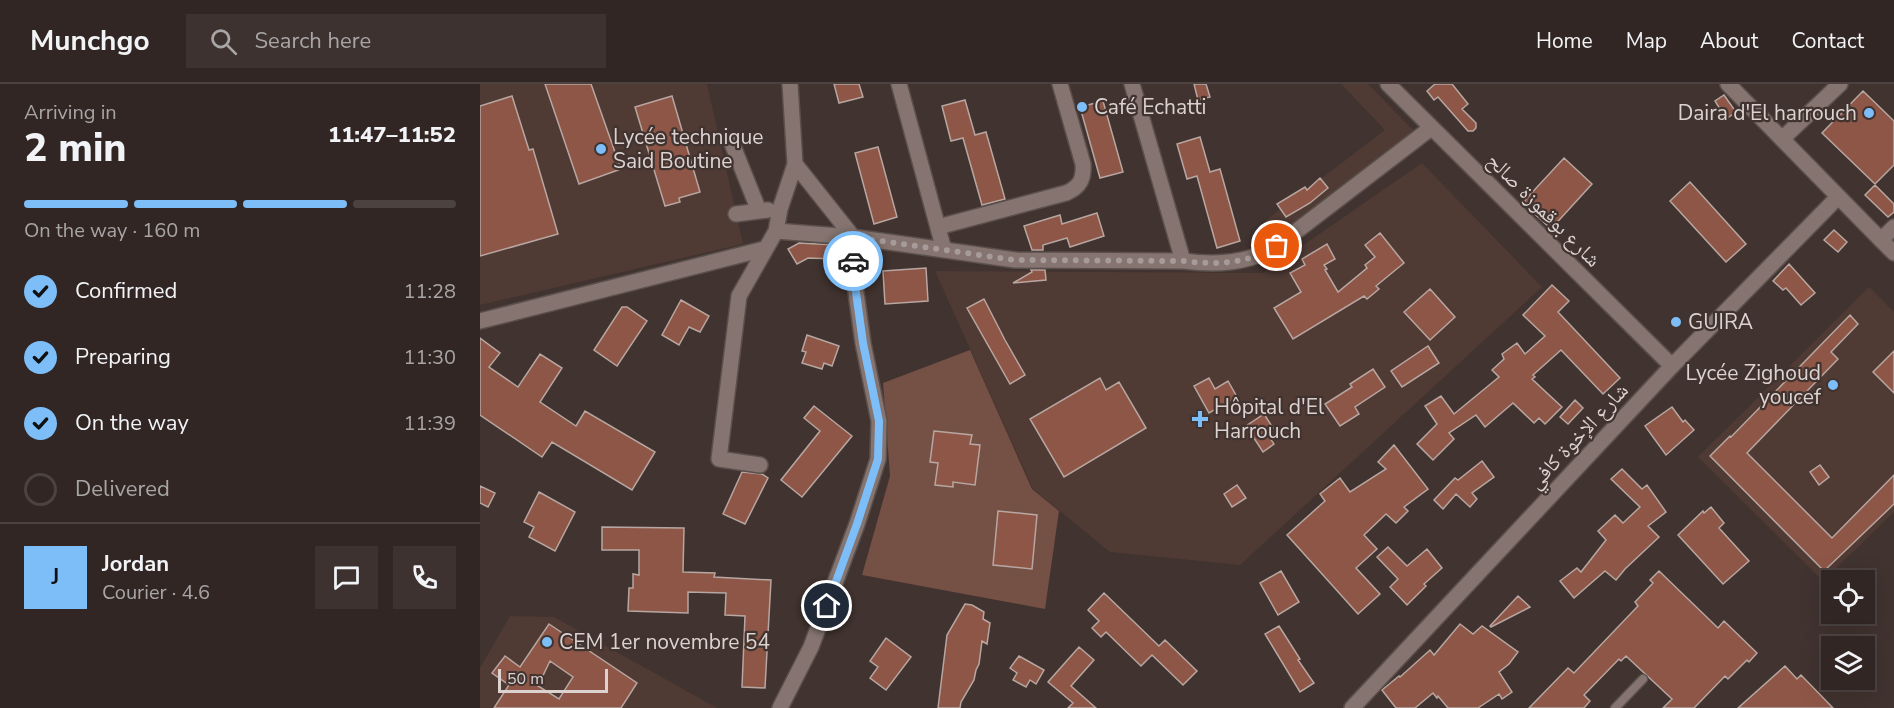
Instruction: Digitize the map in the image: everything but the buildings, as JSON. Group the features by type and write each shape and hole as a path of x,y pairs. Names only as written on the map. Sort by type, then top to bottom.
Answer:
{"street":[{"path":"760,465 719,459 739,296 776,231 780,209 795,164 790,84"},
{"path":"899,84 944,250"},
{"path":"938,227 1066,193 1082,182 1083,164 1060,84"},
{"path":"1132,84 1183,261"},
{"name":"شارع بوقموزة صالح","path":"1388,84 1672,366"},
{"path":"1728,84 1894,253"},
{"path":"1782,139 1840,84"},
{"path":"776,231 853,237 1015,260 1183,261 1208,264 1247,260 1265,254 1431,128"},
{"path":"731,141 759,211"},
{"path":"780,708 811,646 842,566 878,459 879,440 879,421 863,343 854,278 853,237 795,164"},
{"name":"شارع الإخوة كافي","path":"1352,708 1672,366 1838,197"},
{"path":"736,214 780,209"},
{"path":"1881,240 1894,227"},
{"path":"480,321 764,249"}],"lane":[{"path":"1616,708 1643,679"}],"shaded area":[{"name":"Lycée technique Said Boutine","path":"480,84 707,84 743,244 480,305"},
{"path":"1341,84 1368,84 1415,132 1277,238 1265,221 1385,130"},
{"name":"Hôpital d'El Harrouch","path":"1422,163 1542,287 1240,565 1110,552 1033,489 935,271 1263,273"},
{"name":"Lycée Zighoud youcef","path":"1869,287 1894,312 1894,512 1834,570 1821,570 1821,579 1698,457"},
{"path":"970,350 1032,489 1059,511 1045,609 862,575 890,476 883,383"},
{"name":"CEM 1er novembre 54","path":"510,616 554,617 717,708 480,708 480,668"}],"way so far":[{"path":"853,261 853,237 1015,260 1183,261 1208,264 1247,260 1265,254 1277,246"}],"place":[{"name":"Café Echatti","path":"1082,107"},
{"name":"Daira d'El harrouch","path":"1869,113"},
{"name":"Lycée technique Said Boutine","path":"601,149"},
{"name":"GUIRA","path":"1676,322"},
{"name":"Lycée Zighoud youcef","path":"1833,385"},
{"name":"Hôpital d'El Harrouch","path":"1200,419"},
{"name":"CEM 1er novembre 54","path":"547,642"}],"route":[{"path":"827,606 878,459 879,421 863,343 853,261"}]}
